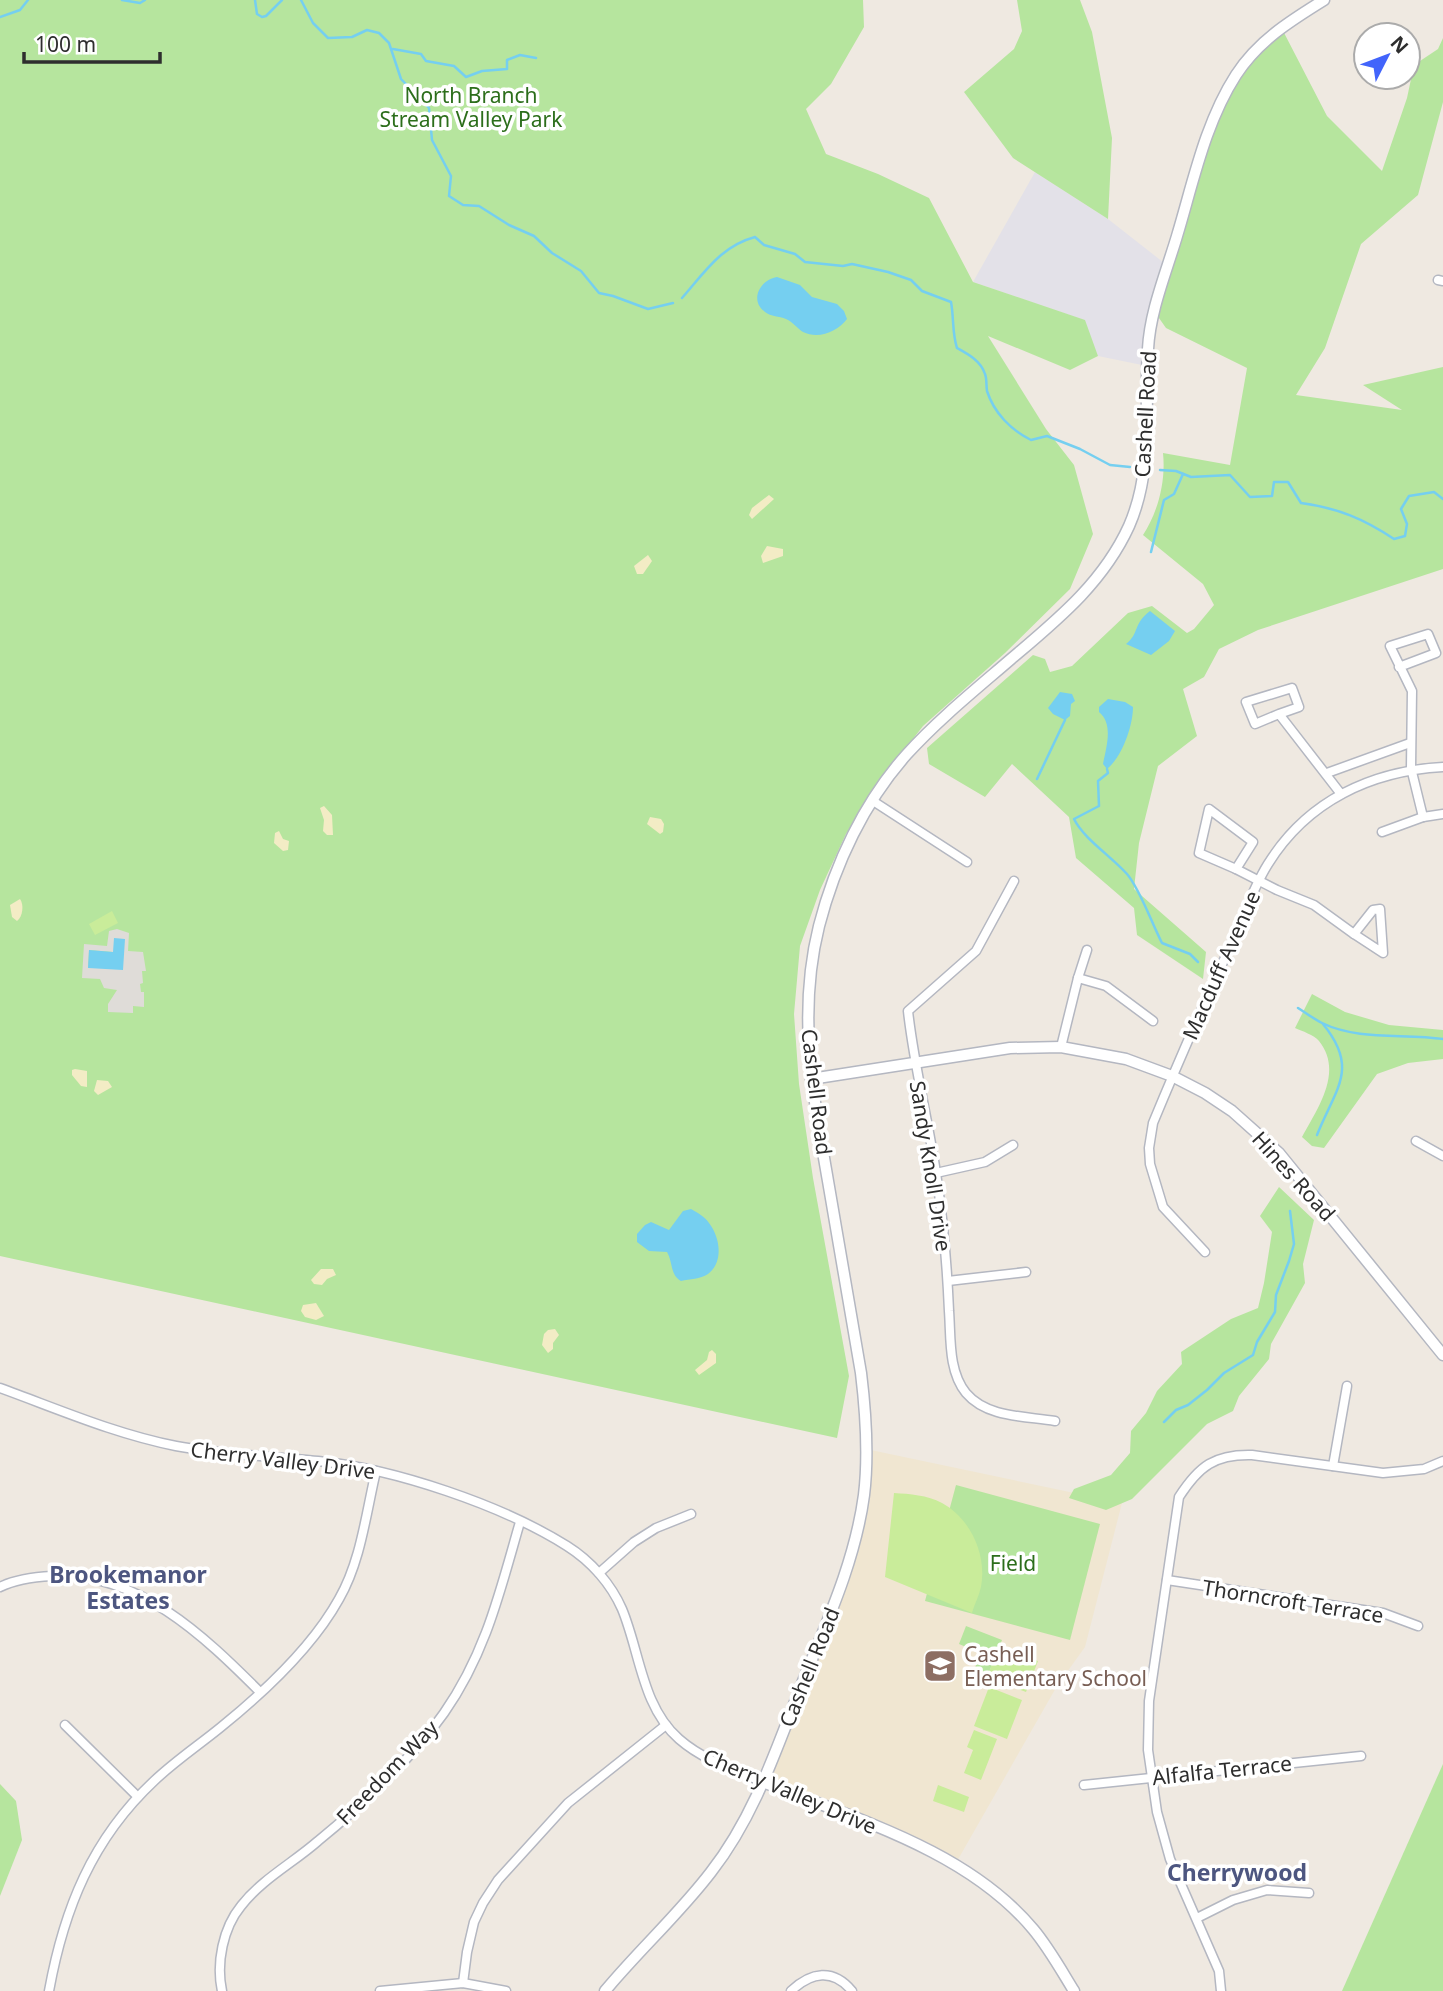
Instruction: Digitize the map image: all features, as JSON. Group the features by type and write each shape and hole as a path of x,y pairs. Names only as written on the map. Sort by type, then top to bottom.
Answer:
{"street":[{"name":"Cashell Road","path":"605,1991 711,1873 737,1835 763,1782 835,1600 852,1553 864,1495 866,1415 861,1373 811,1079 807,1030 811,964 819,925 834,877 849,841 904,757 1086,592 1105,569 1128,528 1138,500 1146,458 1148,346 1154,311 1212,123 1237,74 1258,48 1281,27 1324,0"},
{"path":"1399,667 1436,653 1428,634 1390,646 1399,667 1412,691 1411,768 1423,817"},
{"path":"1292,688 1299,707 1279,714 1255,724 1246,702 1292,688"},
{"path":"1279,714 1341,793"},
{"path":"1327,773 1410,743"},
{"name":"Macduff Avenue","path":"1205,1252 1163,1207 1150,1164 1153,1123 1258,881 1286,838 1341,793 1411,768 1443,766"},
{"path":"873,801 967,862"},
{"path":"1236,869 1253,842 1209,809 1199,853 1314,905 1354,934 1383,953 1380,909 1373,909 1354,934"},
{"path":"1382,832 1423,817 1443,814"},
{"name":"Sandy Knoll Drive","path":"1014,881 976,951 908,1011 914,1063 936,1173 948,1281 952,1360 957,1379 966,1393 996,1412 1055,1420"},
{"path":"1061,1047 1087,950"},
{"path":"1078,978 1106,986 1153,1021"},
{"name":"Hines Road","path":"811,1079 1010,1048 1061,1047 1126,1059 1172,1076 1232,1111 1279,1153 1443,1355"},
{"path":"1416,1141 1443,1156"},
{"path":"936,1173 985,1162 1013,1145"},
{"path":"948,1281 1026,1272"},
{"path":"1333,1466 1347,1386"},
{"name":"Cherry Valley Drive","path":"0,1388 119,1431 176,1446 241,1455 319,1461 376,1471 447,1491 520,1522 568,1547 599,1573 622,1608 648,1689 666,1725 679,1739 698,1752 763,1782 910,1841 956,1863 1002,1898 1032,1928 1074,1991"},
{"path":"1221,1991 1219,1971 1170,1859 1157,1812 1148,1750 1149,1701 1179,1497 1192,1476 1203,1466 1231,1455 1252,1455 1383,1474 1424,1469 1443,1461"},
{"path":"49,1991 63,1925 76,1890 104,1841 154,1781 260,1692 316,1633 341,1596 356,1555 376,1471"},
{"path":"599,1573 656,1528 691,1514"},
{"name":"Freedom Way","path":"222,1991 220,1959 226,1934 239,1908 256,1889 359,1806 415,1748 443,1714 470,1672 487,1633 520,1522"},
{"path":"0,1587 33,1577 70,1575 103,1580 141,1596 189,1626 216,1648 260,1692"},
{"name":"Thorncroft Terrace","path":"1167,1580 1383,1613 1418,1626"},
{"path":"65,1725 138,1797"},
{"path":"463,1983 474,1922 498,1880 568,1803 666,1725"},
{"name":"Alfalfa Terrace","path":"1084,1785 1361,1756"},
{"path":"1197,1918 1233,1900 1267,1889 1310,1893"},
{"path":"791,1991 809,1978 822,1975 844,1982 852,1991"},
{"path":"380,1991 463,1983 506,1991"}],"shaded area":[{"path":"1035,172 1108,219 1168,266 1154,311 1147,366 1098,356 1084,320 973,282"},
{"path":"117,929 129,933 128,951 143,952 146,971 142,971 143,983 140,984 141,992 144,992 144,1007 133,1006 133,1013 108,1012 108,1004 117,990 104,988 100,979 82,978 84,944 107,946 109,931","holes":["89,950 113,952 88,968"]},
{"name":"Cashell Elementary School","path":"866,1449 1122,1503 1085,1647 1057,1686 956,1863 763,1782 852,1553"}],"green space":[{"name":"North Branch Stream Valley Park","path":"0,0 863,0 864,27 831,84 806,109 826,154 929,198 973,282 1085,320 1098,356 1070,370 988,336 1046,429 1074,465 1093,534 1070,589 1005,653 923,726 874,789 846,834 820,890 800,946 794,1014 799,1084 849,1376 837,1438 0,1256"},
{"path":"1017,0 1080,0 1092,32 1112,138 1108,219 1013,158 964,92 1014,49 1022,31"},
{"path":"1281,27 1327,116 1382,171 1408,91 1422,91 1422,60 1438,49 1443,38 1443,102 1418,195 1361,244 1325,348 1296,395 1402,410 1363,385 1443,367 1443,569 1258,630 1219,649 1204,677 1183,689 1197,736 1158,766 1139,843 1134,889 1206,952 1203,979 1137,935 1134,908 1076,858 1069,817 1012,764 985,797 929,764 927,748 1033,655 1045,659 1050,672 1072,666 1128,613 1152,606 1187,633 1194,629 1214,605 1203,584 1143,535 1160,496 1163,453 1230,465 1247,368 1166,328 1154,311 1225,94"},
{"path":"112,911 118,923 95,935 89,924"},
{"path":"1312,994 1345,1012 1389,1025 1443,1030 1443,1059 1408,1063 1377,1074 1324,1148 1312,1146 1302,1137 1321,1102 1329,1078 1326,1053 1319,1041 1295,1028"},
{"path":"1279,1187 1314,1220 1303,1264 1305,1283 1271,1344 1269,1359 1239,1396 1233,1411 1207,1424 1132,1499 1106,1510 1069,1498 1074,1489 1111,1475 1130,1453 1131,1431 1146,1413 1157,1391 1182,1364 1181,1352 1231,1319 1258,1308 1272,1232 1260,1216"},
{"name":"Field","path":"956,1485 1100,1524 1070,1640 925,1601"},
{"path":"894,1493 936,1500 952,1510 969,1528 982,1563 980,1590 972,1613 885,1577"},
{"path":"966,1626 1002,1640 987,1677 974,1671 980,1653 959,1644"},
{"path":"999,1646 1038,1661 1026,1692 987,1677"},
{"path":"989,1687 1022,1700 1007,1739 974,1726"},
{"path":"974,1730 997,1739 981,1780 964,1773 973,1750 967,1747"},
{"path":"1443,1764 1443,1991 1342,1991"},
{"path":"0,1784 16,1801 22,1840 0,1896"},
{"path":"938,1785 969,1797 964,1812 933,1801"}],"sand":[{"path":"769,495 774,499 752,519 749,515 752,508"},
{"path":"767,546 783,549 783,556 763,563 761,556"},
{"path":"648,555 652,561 643,574 637,574 634,566"},
{"path":"324,806 332,815 333,835 327,835 323,831 324,820 320,808"},
{"path":"650,817 661,819 664,824 663,832 660,834 647,824"},
{"path":"279,831 283,839 289,841 288,850 283,851 274,843 275,833"},
{"path":"20,899 22,910 17,921 12,917 10,905"},
{"path":"72,1070 87,1071 87,1087 81,1086 72,1075"},
{"path":"97,1080 108,1081 112,1087 98,1095 94,1091"},
{"path":"321,1269 333,1269 336,1275 322,1285 314,1284 311,1280"},
{"path":"316,1303 324,1316 316,1320 305,1317 301,1311 303,1305"},
{"path":"555,1329 559,1335 553,1343 553,1349 548,1353 542,1345 544,1334"},
{"path":"712,1350 716,1354 716,1363 699,1375 695,1370 707,1360"}],"water":[{"path":"777,277 800,285 812,297 837,304 847,319 833,330 815,335 803,332 786,319 767,314 760,307 757,296 766,282"},
{"path":"1150,611 1175,631 1169,641 1151,655 1126,644"},
{"path":"1060,692 1072,694 1075,701 1071,704 1070,716 1065,720 1048,708"},
{"path":"1108,699 1125,702 1133,707 1126,741 1107,769 1103,764 1108,730 1099,707"},
{"path":"114,938 125,939 123,970 88,968 89,950 113,952"},
{"path":"691,1209 713,1229 719,1249 716,1263 708,1274 681,1281 675,1275 667,1252 649,1251 637,1242 637,1234 651,1222 669,1230 683,1211"}],"waterway":[{"path":"0,17 20,10 28,0"},
{"path":"122,0 140,3 145,0"},
{"path":"255,0 257,14 262,17 282,0"},
{"path":"301,0 313,23 328,38 352,37 367,30 379,33 389,43 401,79 429,108 432,140 451,176 449,196 463,205 479,206 509,225 534,236 552,253 581,271 599,293 648,309 673,303"},
{"path":"393,49 421,54 426,61 454,66 466,77 482,71 507,69 507,60 520,55 536,58"},
{"path":"682,298 723,254 755,237 764,245 795,254 805,262 843,266 852,264 911,280 922,291 951,302 957,348 970,355 983,369 990,399 1010,426 1031,440 1047,436 1110,465 1130,467"},
{"path":"1160,470 1176,471 1191,477 1230,475 1250,497 1272,496 1274,482 1288,482 1301,503 1350,515 1394,539 1405,536 1407,524 1401,509 1409,496 1434,492 1443,499"},
{"path":"1151,552 1164,500 1174,494 1183,474"},
{"path":"1037,779 1065,720"},
{"path":"1107,769 1108,773 1098,781 1099,806 1074,819 1084,834 1132,880 1162,943 1190,954 1198,962"},
{"path":"1298,1008 1336,1029 1366,1034 1443,1039"},
{"path":"1317,1135 1337,1092 1342,1067 1334,1040 1323,1024"},
{"path":"1164,1422 1176,1410 1188,1405 1207,1390 1224,1373 1253,1355 1257,1342 1275,1312 1276,1295 1294,1244 1290,1211"}],"place":[{"name":"Cashell Elementary School","path":"940,1666"}],"district":[{"name":"Brookemanor Estates","path":"128,1587"},
{"name":"Cherrywood","path":"1237,1872"}]}
